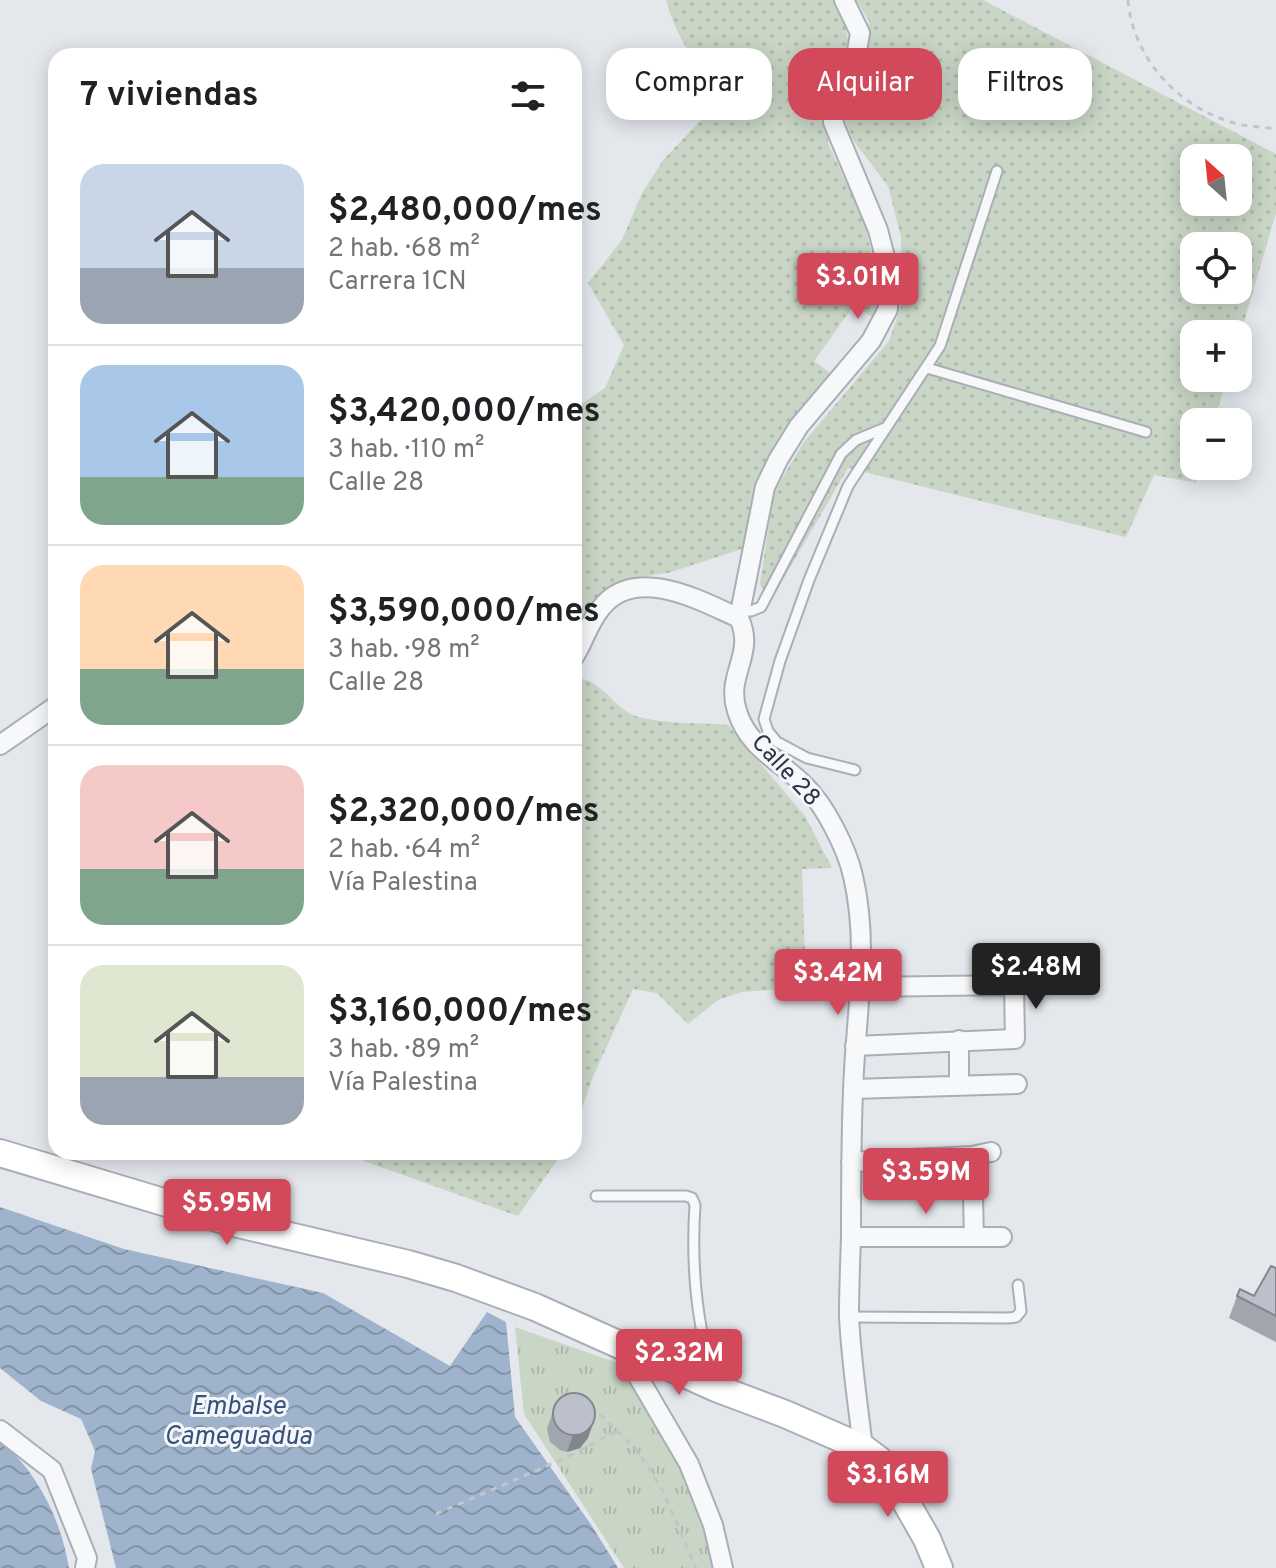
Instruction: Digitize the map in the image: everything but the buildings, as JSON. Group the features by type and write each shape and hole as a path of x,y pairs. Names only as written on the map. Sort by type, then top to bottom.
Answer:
{"main road":[{"path":"0,1153 230,1222 408,1264 474,1286 535,1307 716,1388 863,1448 879,1460 907,1502 939,1568"}],"street":[{"name":"Calle 28","path":"844,0 860,33 855,63 833,122 878,230 888,269 888,309 871,341 799,426 765,487 740,614 746,632 746,645 735,677 734,696 741,722 767,756 806,786 846,851 854,877 862,987 853,1089 849,1317 863,1448"},
{"path":"582,643 602,607 624,591 660,588 740,614"},
{"path":"0,745 48,712"},
{"path":"855,1046 1015,1039 1014,985 862,987"},
{"path":"959,1040 959,1085"},
{"path":"853,1089 1017,1084"},
{"path":"851,1162 972,1156 991,1152"},
{"path":"972,1156 974,1237"},
{"path":"851,1237 1002,1237"},
{"path":"619,1344 689,1464 713,1525 723,1568"},
{"path":"0,1430 52,1470 87,1558 85,1568"}],"lane":[{"path":"855,770 807,758 777,742 768,731 764,719 780,661 809,580 848,486 940,346 997,171"},
{"path":"927,368 1146,432"},
{"path":"740,614 761,607 841,454 856,440 886,428"},
{"path":"596,1196 692,1198 695,1205 693,1262 698,1322 716,1388"},
{"path":"849,1317 1016,1317 1021,1311 1018,1285"}],"path":[{"path":"1128,0 1141,47 1163,80 1196,107 1238,124 1276,129"},
{"path":"589,1403 636,1449 663,1491 696,1568"},
{"path":"436,1514 563,1459 617,1431"}],"green space":[{"path":"666,0 834,0 845,24 846,48 788,48 788,120 824,120 829,146 864,220 881,297 874,319 855,304 814,361 834,376 797,416 748,547 668,573 633,578 606,592 582,631 582,404 605,388 624,345 588,283 622,240 642,193 664,159 701,120 772,120 772,48 687,48"},
{"path":"856,0 983,0 1074,48 958,48 958,120 1092,120 1092,57 1276,154 1276,213 1252,294 1252,232 1180,232 1180,304 1249,304 1244,320 1180,320 1180,392 1223,392 1218,408 1180,408 1180,480 1154,475 1126,537 848,468 770,602 760,584 774,491 804,442 889,341 903,301 901,237 888,186 853,140 845,121 942,120 942,48 867,48 869,21"},
{"path":"582,679 597,686 633,715 667,722 728,725 805,816 832,868 802,869 806,987 742,992 718,1000 688,1024 657,993 633,989 582,1108"},
{"path":"364,1160 557,1160 518,1216"},
{"path":"515,1327 649,1374 722,1544 729,1568 624,1568 524,1414"}],"water":[{"name":"Embalse Cameguadua","path":"0,1207 124,1249 323,1293 450,1366 487,1312 506,1322 515,1417 618,1568 116,1568 91,1469 95,1451 81,1419 41,1401 0,1368"},
{"path":"0,1441 26,1467 46,1498 60,1532 69,1568 0,1568"}]}
